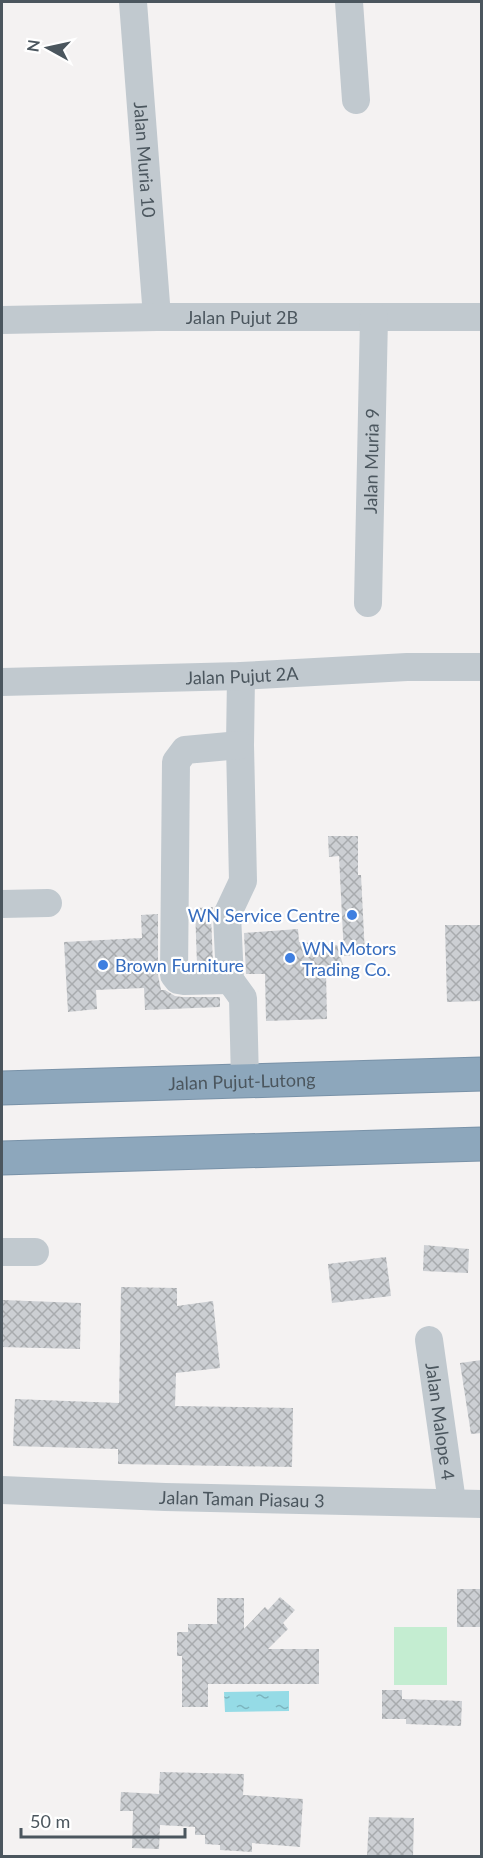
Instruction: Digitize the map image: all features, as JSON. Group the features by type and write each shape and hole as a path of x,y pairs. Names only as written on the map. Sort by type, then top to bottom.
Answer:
{"highway":[{"name":"Jalan Pujut-Lutong","path":"2,1088 482,1074"},
{"path":"2,1158 482,1144"}],"street":[{"name":"Jalan Muria 10","path":"134,2 157,317"},
{"path":"349,2 356,100"},
{"name":"Jalan Pujut 2B","path":"2,320 157,317 482,317"},
{"name":"Jalan Muria 9","path":"368,603 374,317"},
{"name":"Jalan Pujut 2A","path":"2,682 241,676 407,667 482,667"},
{"path":"241,676 243,880 227,915 230,980 243,998 245,1081"},
{"path":"230,980 184,981 178,980 174,975 176,762 185,750 240,745"},
{"path":"2,904 48,903"},
{"path":"2,1252 35,1252"},
{"name":"Jalan Malope 4","path":"429,1340 452,1502"},
{"name":"Jalan Taman Piasau 3","path":"2,1490 165,1497 482,1504"}],"green space":[{"path":"394,1627 447,1627 447,1685 394,1685"}],"water":[{"path":"289,1691 289,1711 225,1712 224,1692"}],"building":[{"name":"WN Service Centre","path":"328,836 358,836 358,875 361,875 365,955 344,956 339,856 329,857"},
{"path":"213,907 211,916 213,964 197,964 195,908"},
{"name":"Brown Furniture","path":"158,914 158,975 161,990 182,997 220,997 220,1007 145,1010 144,988 96,990 97,1009 68,1012 64,942 142,938 141,915"},
{"path":"445,925 482,925 482,1001 447,1002"},
{"path":"298,929 299,942 337,945 345,971 326,972 327,1019 266,1021 265,974 246,974 244,933"},
{"path":"424,1245 469,1249 468,1273 423,1271"},
{"path":"386,1257 391,1296 332,1303 328,1264"},
{"path":"121,1287 177,1288 177,1306 213,1301 220,1368 176,1373 175,1406 293,1408 292,1467 118,1464 118,1449 13,1446 15,1399 119,1403"},
{"path":"2,1300 81,1303 80,1349 2,1347"},
{"path":"482,1360 482,1433 471,1434 460,1363"},
{"path":"457,1589 482,1589 482,1627 457,1627"},
{"path":"280,1597 295,1610 283,1623 288,1629 268,1649 319,1649 319,1684 208,1684 208,1707 182,1707 182,1656 177,1656 177,1632 188,1632 188,1624 217,1624 217,1598 244,1598 244,1629 265,1607 268,1610"},
{"path":"382,1690 402,1690 402,1699 462,1701 461,1726 406,1724 406,1719 382,1719"},
{"path":"160,1772 244,1774 243,1795 303,1799 300,1847 252,1843 252,1852 220,1850 220,1845 205,1844 205,1835 195,1835 195,1827 160,1825 159,1849 132,1848 133,1811 120,1811 121,1792 159,1794"},
{"path":"369,1817 414,1818 413,1857 367,1857"}],"place":[{"name":"WN Service Centre","path":"352,915"},
{"name":"WN Motors Trading Co.","path":"290,958"},
{"name":"Brown Furniture","path":"103,965"}]}
